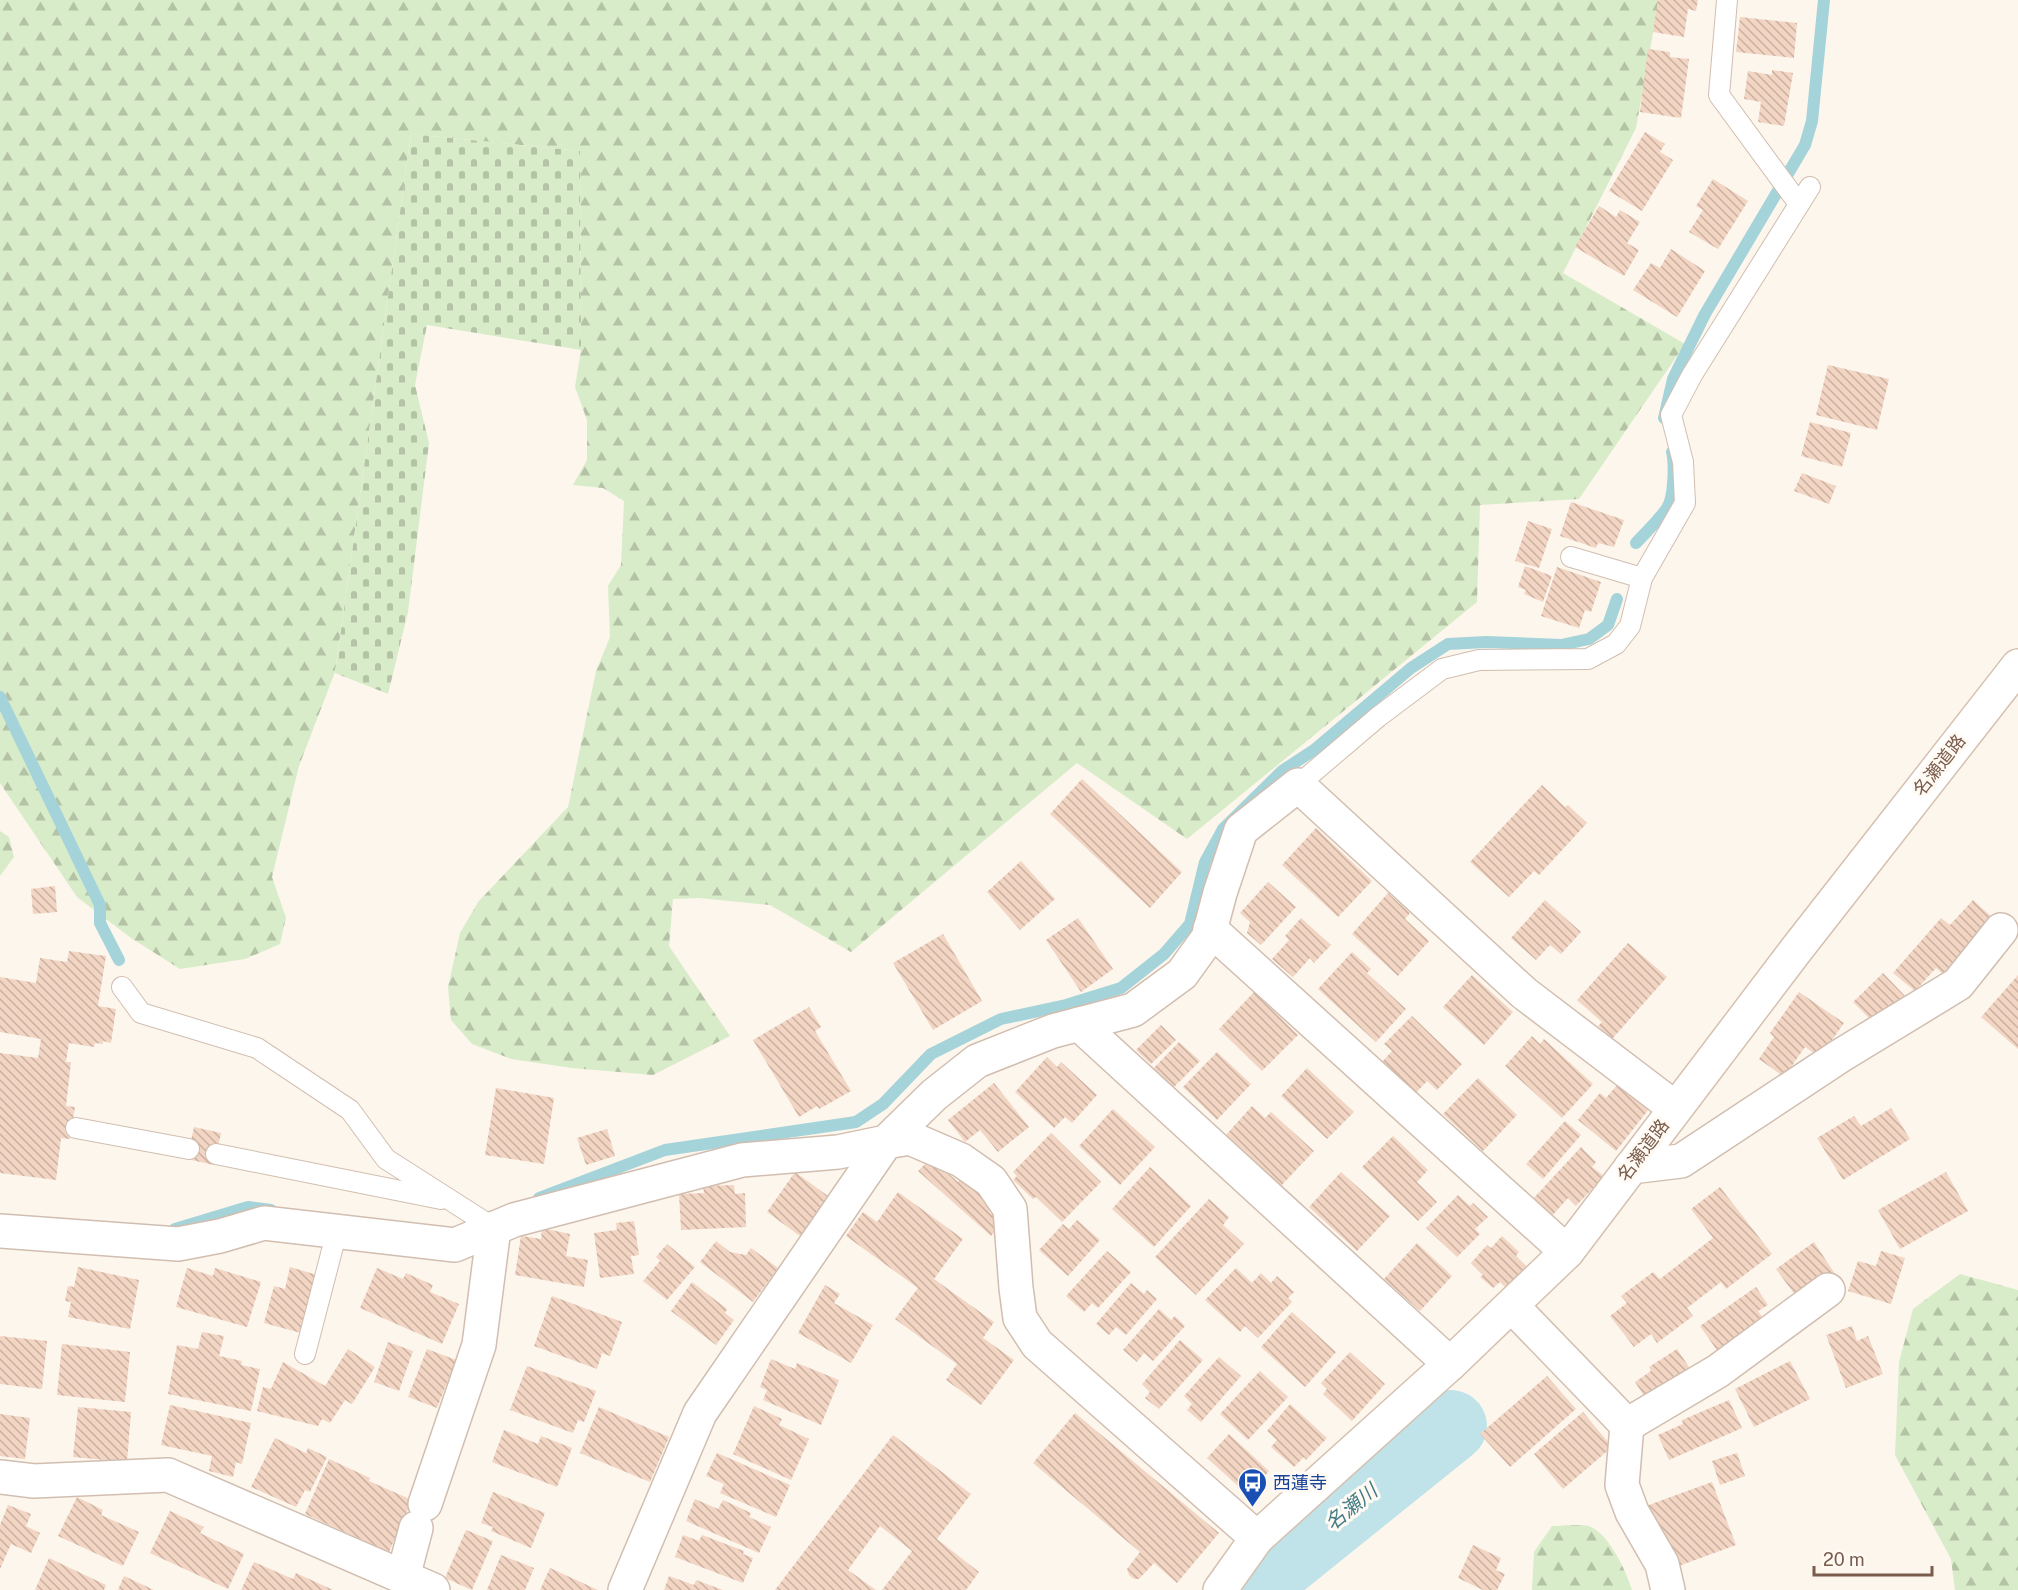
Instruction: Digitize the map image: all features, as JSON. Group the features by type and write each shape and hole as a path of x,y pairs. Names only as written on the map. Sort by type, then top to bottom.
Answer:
{"street":[{"name":"名瀬道路","path":"1220,1590 1257,1538 1450,1364 1567,1252 1675,1108 2018,666"},
{"path":"625,1590 700,1413 886,1142 934,1095 977,1061 1053,1031 1133,1010 1182,974 1208,938 1241,830 1298,785 1524,993 1675,1108"},
{"path":"1210,929 1567,1252"},
{"path":"1631,1167 1681,1161 1840,1056 1958,984 2001,930"},
{"path":"1079,1024 1450,1364"},
{"path":"0,1232 178,1244 220,1236 264,1223 455,1245 514,1220 742,1160 838,1152 910,1138 961,1160 991,1181 1010,1209 1020,1318 1036,1344 1257,1538"},
{"path":"403,1577 421,1516 479,1345 494,1228"},
{"path":"1627,1425 1718,1371 1828,1290"},
{"path":"1512,1306 1627,1425 1622,1485 1632,1512 1662,1564 1668,1590"},
{"path":"0,1477 34,1481 168,1474 432,1590"}],"lane":[{"path":"1726,0 1719,95 1799,204"},
{"path":"1298,785 1378,717 1442,669 1479,660 1588,659 1616,644 1630,626 1642,578 1685,502 1683,462 1671,415 1692,375 1810,187"},
{"path":"1571,557 1642,578"},
{"path":"122,987 141,1013 257,1048 350,1110 386,1159 494,1228"},
{"path":"76,1128 189,1149"},
{"path":"216,1154 452,1201"},
{"path":"305,1354 337,1231"}],"green space":[{"path":"0,0 1659,0 1636,128 1563,273 1685,344 1579,499 1480,505 1477,602 1187,839 1077,763 851,952 770,905 699,898 673,899 669,946 730,1036 653,1075 572,1068 511,1059 472,1044 451,1020 448,987 460,933 478,902 568,807 596,671 610,637 608,586 621,565 624,501 603,488 573,485 587,460 587,420 575,387 581,350 580,151 411,134 335,672 299,766 272,877 286,918 280,944 245,959 180,969 131,938 77,897 0,783"},
{"path":"411,134 580,151 581,350 427,325 415,385 429,443 408,612 388,694 335,673"},
{"path":"0,831 9,837 14,857 0,876"},
{"path":"1960,1274 2018,1290 2018,1590 1955,1590 1951,1559 1895,1455 1899,1362 1913,1309"},
{"path":"1583,1525 1598,1532 1611,1546 1626,1573 1632,1590 1532,1590 1534,1552 1552,1526"}],"building":[{"path":"1658,0 1698,0 1696,11 1688,9 1684,37 1653,32"},
{"path":"1740,17 1797,23 1794,58 1736,52"},
{"path":"1648,49 1670,52 1670,57 1689,59 1681,118 1640,112"},
{"path":"1772,70 1793,73 1784,126 1758,122 1761,102 1744,99 1748,71 1772,75"},
{"path":"1645,132 1665,144 1660,152 1673,160 1642,211 1609,191"},
{"path":"1713,179 1748,201 1718,249 1689,232 1703,210 1696,206"},
{"path":"1599,206 1616,217 1620,210 1640,222 1627,243 1639,250 1624,276 1575,247"},
{"path":"1671,249 1705,271 1677,317 1633,290 1651,263 1660,268"},
{"path":"1828,365 1889,379 1877,430 1816,415"},
{"path":"1810,422 1851,433 1842,467 1801,456"},
{"path":"1802,473 1836,486 1829,504 1794,491"},
{"path":"1571,502 1624,520 1614,547 1598,543 1596,548 1560,536"},
{"path":"1528,521 1552,529 1539,568 1515,561"},
{"path":"1525,566 1552,576 1543,602 1524,594 1526,590 1518,587"},
{"path":"1557,567 1601,582 1591,612 1585,610 1579,628 1541,616"},
{"path":"1082,779 1182,872 1150,908 1050,814"},
{"path":"1542,785 1565,807 1568,805 1587,823 1539,875 1534,871 1509,897 1470,862"},
{"path":"1316,828 1372,881 1338,917 1282,865"},
{"path":"1021,861 1055,899 1020,930 987,892"},
{"path":"1268,882 1296,907 1261,945 1247,933 1250,922 1240,913"},
{"path":"55,886 57,912 33,914 31,889"},
{"path":"1388,893 1410,913 1405,919 1429,941 1398,976 1352,934"},
{"path":"1545,900 1581,932 1561,954 1550,945 1536,960 1511,938"},
{"path":"1973,900 1992,917 1943,974 1936,968 1915,991 1893,973 1941,918 1950,925"},
{"path":"1078,918 1113,969 1081,992 1046,940"},
{"path":"1301,918 1331,945 1314,963 1310,958 1293,977 1272,959 1289,940 1285,936"},
{"path":"943,934 982,1001 933,1030 893,963"},
{"path":"1628,943 1667,977 1612,1039 1598,1026 1602,1022 1577,1000"},
{"path":"69,951 106,956 98,1006 116,1009 111,1043 103,1041 103,1044 95,1043 94,1047 69,1043 66,1062 71,1062 66,1106 75,1107 70,1139 61,1138 56,1180 0,1173 0,1053 38,1058 41,1039 0,1032 0,977 36,983 40,958 67,962"},
{"path":"1352,952 1371,969 1367,973 1406,1009 1376,1042 1318,989"},
{"path":"1883,973 1907,998 1877,1026 1853,1002"},
{"path":"1472,975 1513,1012 1484,1045 1443,1007"},
{"path":"2018,975 2018,1049 1981,1017"},
{"path":"1254,992 1298,1035 1262,1071 1219,1029"},
{"path":"1799,992 1844,1023 1820,1057 1805,1047 1784,1077 1759,1059 1774,1037 1770,1033"},
{"path":"809,1007 821,1027 815,1031 851,1091 799,1117 753,1040"},
{"path":"1412,1016 1462,1064 1437,1090 1427,1081 1414,1095 1381,1063 1392,1051 1384,1044"},
{"path":"1161,1025 1176,1040 1151,1064 1136,1050"},
{"path":"1532,1036 1540,1044 1544,1039 1593,1084 1562,1118 1505,1066"},
{"path":"1179,1042 1200,1061 1169,1092 1149,1073"},
{"path":"1217,1052 1251,1084 1217,1120 1183,1087"},
{"path":"1047,1057 1057,1067 1061,1062 1097,1095 1072,1123 1065,1117 1054,1128 1015,1092"},
{"path":"1307,1068 1354,1112 1327,1139 1281,1096"},
{"path":"1478,1078 1517,1115 1483,1151 1443,1114"},
{"path":"994,1083 1029,1127 998,1152 980,1130 965,1142 948,1120"},
{"path":"1618,1084 1649,1109 1616,1151 1578,1120 1600,1093 1606,1098"},
{"path":"496,1088 554,1098 544,1164 485,1155"},
{"path":"1252,1106 1265,1118 1271,1112 1314,1151 1280,1187 1225,1136"},
{"path":"1891,1108 1910,1139 1843,1180 1817,1138 1854,1116 1861,1126"},
{"path":"1113,1109 1155,1147 1120,1185 1079,1146"},
{"path":"1565,1121 1581,1135 1543,1179 1526,1164"},
{"path":"194,1127 221,1133 214,1165 187,1159"},
{"path":"607,1129 615,1156 586,1165 577,1138"},
{"path":"1051,1133 1101,1182 1062,1222 1036,1197 1033,1199 1013,1180 1017,1176 1013,1172"},
{"path":"1393,1136 1428,1170 1417,1182 1437,1202 1418,1221 1362,1167"},
{"path":"1581,1147 1596,1162 1592,1167 1604,1176 1576,1206 1568,1198 1550,1218 1531,1201"},
{"path":"931,1158 958,1182 965,1174 997,1203 989,1212 1002,1223 991,1236 918,1171"},
{"path":"1150,1167 1191,1206 1154,1247 1112,1209"},
{"path":"795,1172 828,1196 800,1236 767,1212"},
{"path":"1341,1172 1390,1216 1357,1251 1309,1207"},
{"path":"1946,1172 1968,1211 1900,1249 1878,1210"},
{"path":"734,1185 735,1194 745,1193 746,1227 681,1230 679,1194 704,1193 703,1186"},
{"path":"1720,1187 1772,1254 1726,1289 1721,1282 1687,1308 1693,1316 1657,1343 1651,1334 1634,1347 1610,1316 1627,1303 1621,1296 1653,1272 1660,1279 1713,1238 1691,1209"},
{"path":"898,1192 963,1239 934,1279 994,1322 983,1338 1014,1360 981,1405 946,1380 957,1364 895,1319 918,1288 846,1236 863,1212 877,1222"},
{"path":"1458,1195 1470,1206 1473,1203 1488,1217 1475,1229 1480,1234 1457,1257 1426,1228"},
{"path":"1209,1199 1229,1217 1223,1225 1244,1244 1196,1295 1155,1257"},
{"path":"1077,1220 1100,1240 1068,1276 1039,1250 1063,1224 1069,1229"},
{"path":"634,1221 639,1255 631,1256 634,1274 600,1278 594,1233 617,1230 616,1223"},
{"path":"542,1228 570,1234 566,1256 588,1260 584,1287 515,1275 521,1236 541,1239"},
{"path":"1502,1236 1519,1252 1516,1256 1527,1267 1507,1289 1500,1282 1493,1288 1480,1277 1483,1275 1471,1263 1487,1245 1491,1248"},
{"path":"716,1241 730,1252 746,1255 751,1248 778,1268 753,1302 700,1262"},
{"path":"1814,1242 1835,1274 1798,1299 1776,1269"},
{"path":"1417,1243 1452,1276 1420,1311 1384,1279"},
{"path":"667,1244 695,1267 667,1300 643,1281 660,1261 656,1257"},
{"path":"1107,1251 1131,1272 1098,1308 1092,1303 1084,1312 1066,1296"},
{"path":"1881,1251 1905,1258 1891,1304 1848,1291 1858,1261 1876,1266"},
{"path":"78,1267 139,1280 130,1329 68,1317 71,1302 65,1301 68,1286 74,1287"},
{"path":"290,1267 317,1275 301,1333 264,1323 274,1286 285,1289"},
{"path":"187,1268 213,1276 215,1268 261,1282 247,1327 176,1307"},
{"path":"377,1268 403,1279 406,1273 433,1285 430,1292 459,1304 442,1344 360,1308"},
{"path":"1236,1268 1252,1283 1261,1273 1271,1283 1277,1276 1294,1292 1288,1298 1292,1302 1258,1338 1245,1326 1240,1332 1205,1300"},
{"path":"692,1282 727,1309 725,1313 734,1320 716,1345 671,1311"},
{"path":"1131,1283 1144,1294 1147,1290 1157,1299 1126,1335 1116,1327 1109,1335 1096,1324"},
{"path":"825,1285 840,1294 834,1303 873,1325 851,1363 798,1333"},
{"path":"1756,1287 1768,1305 1758,1311 1769,1327 1723,1359 1700,1326"},
{"path":"552,1296 622,1322 610,1356 602,1353 597,1369 534,1346"},
{"path":"1159,1309 1171,1320 1175,1316 1185,1326 1153,1361 1144,1353 1137,1362 1123,1350"},
{"path":"1292,1312 1336,1352 1305,1387 1261,1347"},
{"path":"1852,1326 1857,1341 1868,1336 1883,1374 1846,1388 1826,1335"},
{"path":"202,1332 224,1336 219,1356 242,1361 241,1365 260,1369 251,1411 168,1394 177,1345 198,1349"},
{"path":"0,1336 47,1341 42,1389 0,1384"},
{"path":"1180,1340 1203,1360 1159,1409 1145,1398 1150,1392 1142,1384"},
{"path":"388,1342 413,1351 399,1391 374,1382"},
{"path":"62,1344 130,1352 125,1402 57,1395"},
{"path":"348,1349 375,1367 352,1404 345,1400 330,1423 322,1419 318,1426 257,1411 263,1387 271,1389 283,1362 325,1386"},
{"path":"427,1349 456,1360 437,1408 408,1397"},
{"path":"1677,1349 1693,1373 1647,1401 1635,1382 1651,1371 1649,1367"},
{"path":"1350,1352 1385,1384 1352,1421 1323,1394 1327,1389 1321,1383"},
{"path":"1219,1357 1241,1376 1201,1422 1187,1410 1192,1404 1184,1396"},
{"path":"771,1359 795,1369 797,1363 839,1380 821,1425 763,1400 767,1390 760,1387"},
{"path":"1790,1361 1810,1399 1754,1427 1735,1389"},
{"path":"527,1366 596,1391 584,1422 578,1420 573,1433 510,1410"},
{"path":"1260,1371 1288,1397 1248,1440 1220,1414"},
{"path":"1547,1376 1576,1409 1510,1467 1480,1434"},
{"path":"1729,1400 1742,1428 1669,1460 1658,1435 1683,1424 1682,1420"},
{"path":"1290,1404 1327,1438 1306,1460 1304,1457 1294,1467 1271,1447 1277,1440 1267,1431"},
{"path":"170,1405 251,1423 242,1464 236,1462 233,1477 209,1471 212,1456 161,1445"},
{"path":"754,1406 782,1419 779,1425 809,1439 791,1480 733,1454"},
{"path":"78,1407 131,1412 127,1462 73,1457"},
{"path":"599,1407 669,1437 650,1482 580,1453"},
{"path":"1583,1412 1612,1447 1563,1489 1534,1454"},
{"path":"1075,1413 1219,1533 1177,1583 1154,1563 1139,1579 1134,1579 1129,1575 1127,1569 1140,1552 1033,1463"},
{"path":"0,1414 30,1418 25,1459 0,1456"},
{"path":"504,1430 538,1444 541,1436 572,1448 557,1487 492,1462"},
{"path":"1229,1434 1269,1471 1248,1495 1207,1458"},
{"path":"893,1435 971,1494 937,1539 979,1572 966,1590 882,1590 912,1551 880,1526 848,1570 876,1590 775,1590"},
{"path":"275,1438 306,1453 308,1448 327,1457 310,1492 305,1490 296,1507 251,1487"},
{"path":"717,1453 790,1485 776,1517 720,1493 724,1484 706,1476"},
{"path":"1737,1453 1745,1476 1720,1485 1712,1461"},
{"path":"329,1459 370,1478 369,1481 412,1500 389,1552 305,1514"},
{"path":"1712,1482 1736,1545 1676,1567 1662,1531 1656,1533 1646,1506"},
{"path":"493,1492 545,1513 531,1548 491,1531 493,1527 481,1523"},
{"path":"77,1497 103,1510 101,1515 139,1532 123,1566 58,1536"},
{"path":"695,1499 718,1509 723,1500 751,1513 749,1517 771,1527 759,1553 686,1521"},
{"path":"8,1505 31,1514 26,1526 40,1533 31,1553 11,1544 0,1569 0,1525"},
{"path":"170,1511 204,1527 200,1533 244,1554 228,1589 150,1553"},
{"path":"466,1530 493,1541 472,1590 445,1578"},
{"path":"683,1535 699,1541 702,1535 744,1551 743,1554 753,1558 743,1583 675,1557"},
{"path":"1473,1545 1501,1558 1496,1570 1505,1574 1497,1590 1483,1590 1458,1578"},
{"path":"501,1555 534,1568 525,1590 487,1590"},
{"path":"49,1558 106,1585 104,1590 35,1590"},
{"path":"254,1562 293,1579 296,1573 333,1590 241,1590"},
{"path":"550,1568 598,1590 540,1590"},
{"path":"124,1576 154,1590 118,1590"},
{"path":"669,1576 694,1585 696,1580 723,1590 664,1590"}],"waterway":[{"path":"1664,418 1673,379 1705,314 1805,145 1812,121 1824,0"},
{"path":"1636,543 1660,517 1669,503 1673,481 1672,452"},
{"path":"539,1198 665,1150 856,1122 883,1104 931,1054 1001,1019 1066,1005 1121,988 1164,954 1190,924 1205,862 1223,829 1282,771 1314,750 1411,668 1448,644 1486,642 1561,645 1589,639 1608,625 1617,599"},
{"path":"0,697 100,905 100,923 119,960"},
{"path":"175,1229 248,1207 271,1210"},
{"name":"名瀬川","path":"1254,1590 1272,1570 1451,1426"}],"place":[{"name":"西蓮寺","path":"1252,1508"}]}
